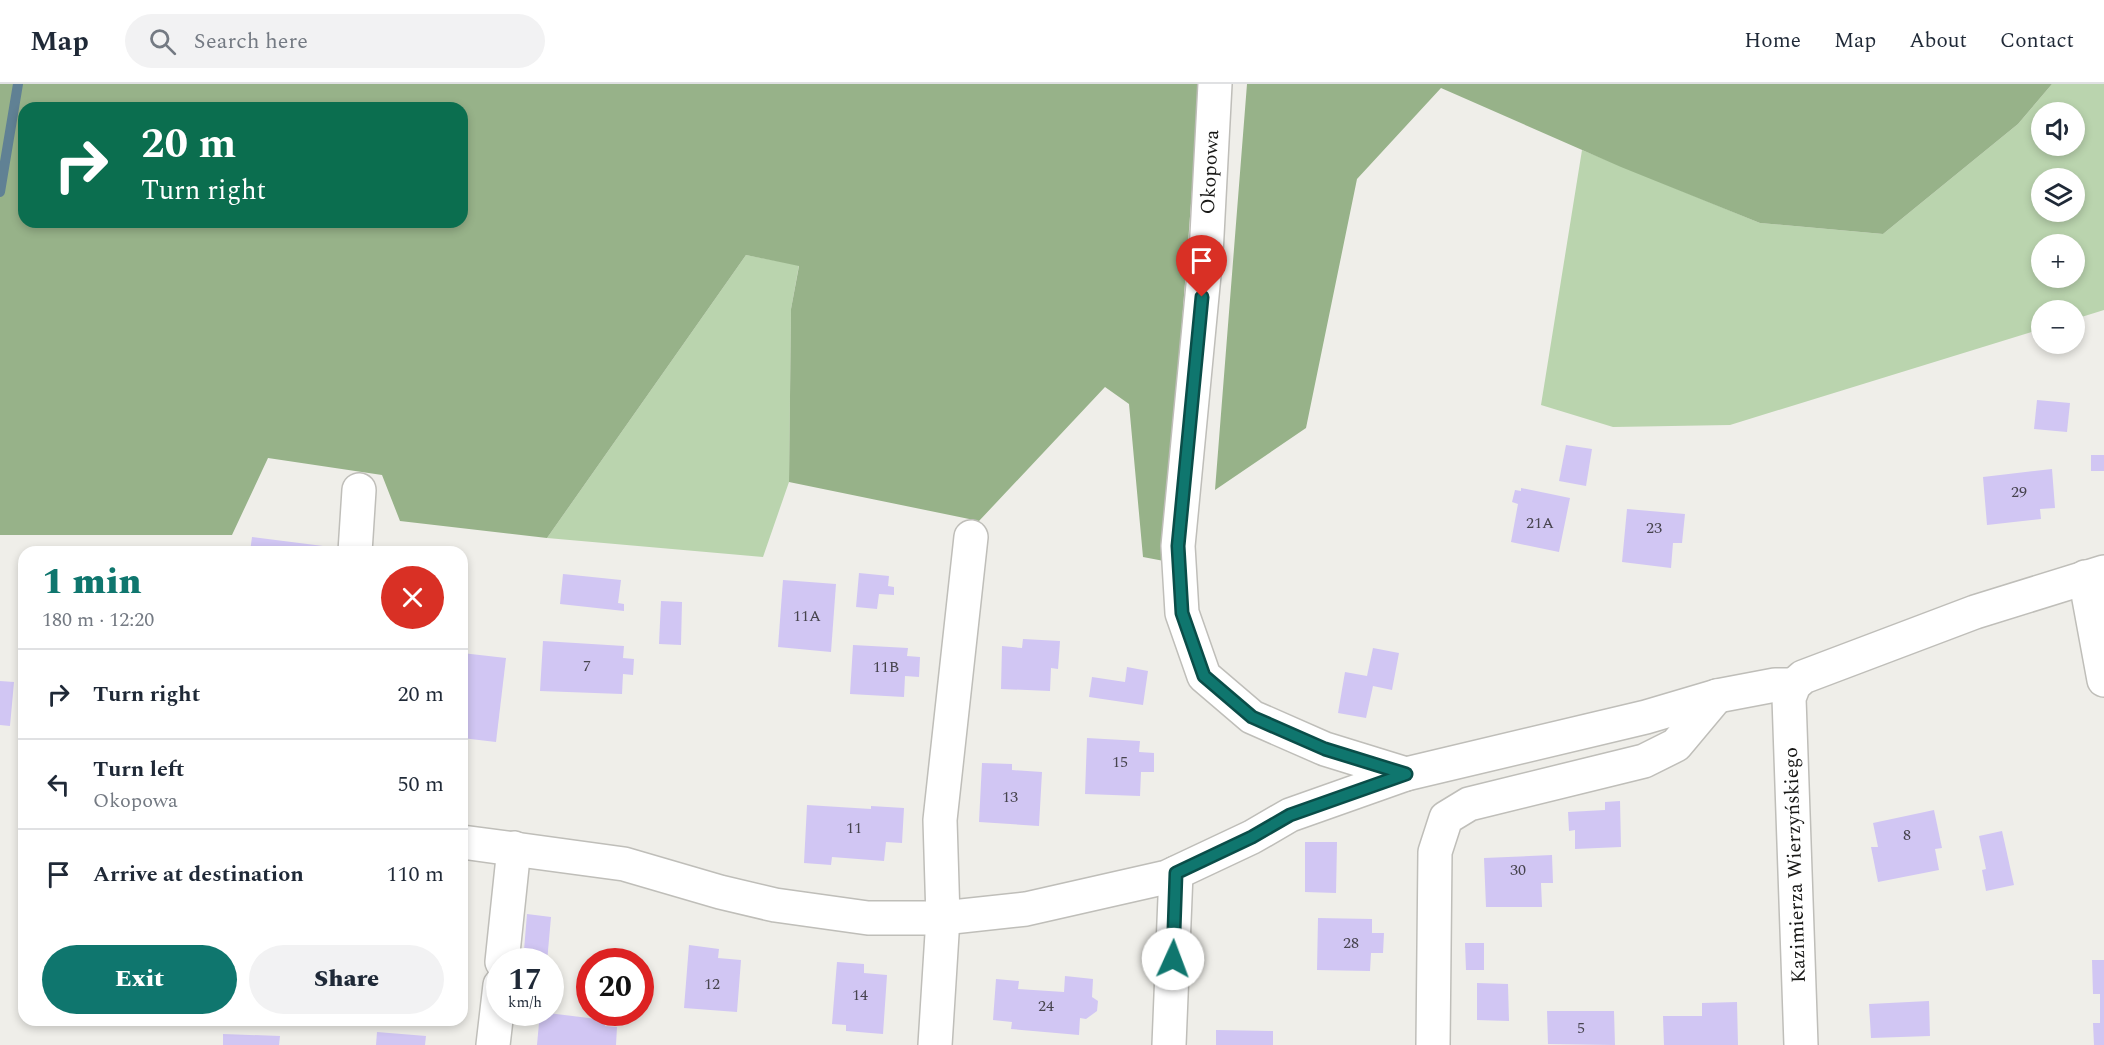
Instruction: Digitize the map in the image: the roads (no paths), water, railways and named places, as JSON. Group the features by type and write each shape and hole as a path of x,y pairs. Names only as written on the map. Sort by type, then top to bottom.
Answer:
{"street":[{"name":"Okopowa","path":"1215,84 1206,254 1178,546 1182,613 1204,676 1252,717 1325,749 1406,774"},
{"path":"355,546 359,490"},
{"path":"935,1045 943,918 940,820 971,537"},
{"path":"468,843 624,864 775,905 868,918 943,918 1026,909 1176,873 1252,837 1290,815 1406,774 1646,717 1717,696 1775,685 1794,685 1803,677 1975,612 2095,574 2104,680"},
{"name":"Kazimierza Wierzyńskiego","path":"1794,685 1789,698 1801,1045"},
{"path":"1433,1045 1435,852 1446,818 1470,804 1644,761 1676,744 1717,696"},
{"path":"503,948 514,848"},
{"path":"1169,1045 1176,873"},
{"path":"493,1045 495,1026"}],"waterway":[{"path":"0,192 18,84"}]}
